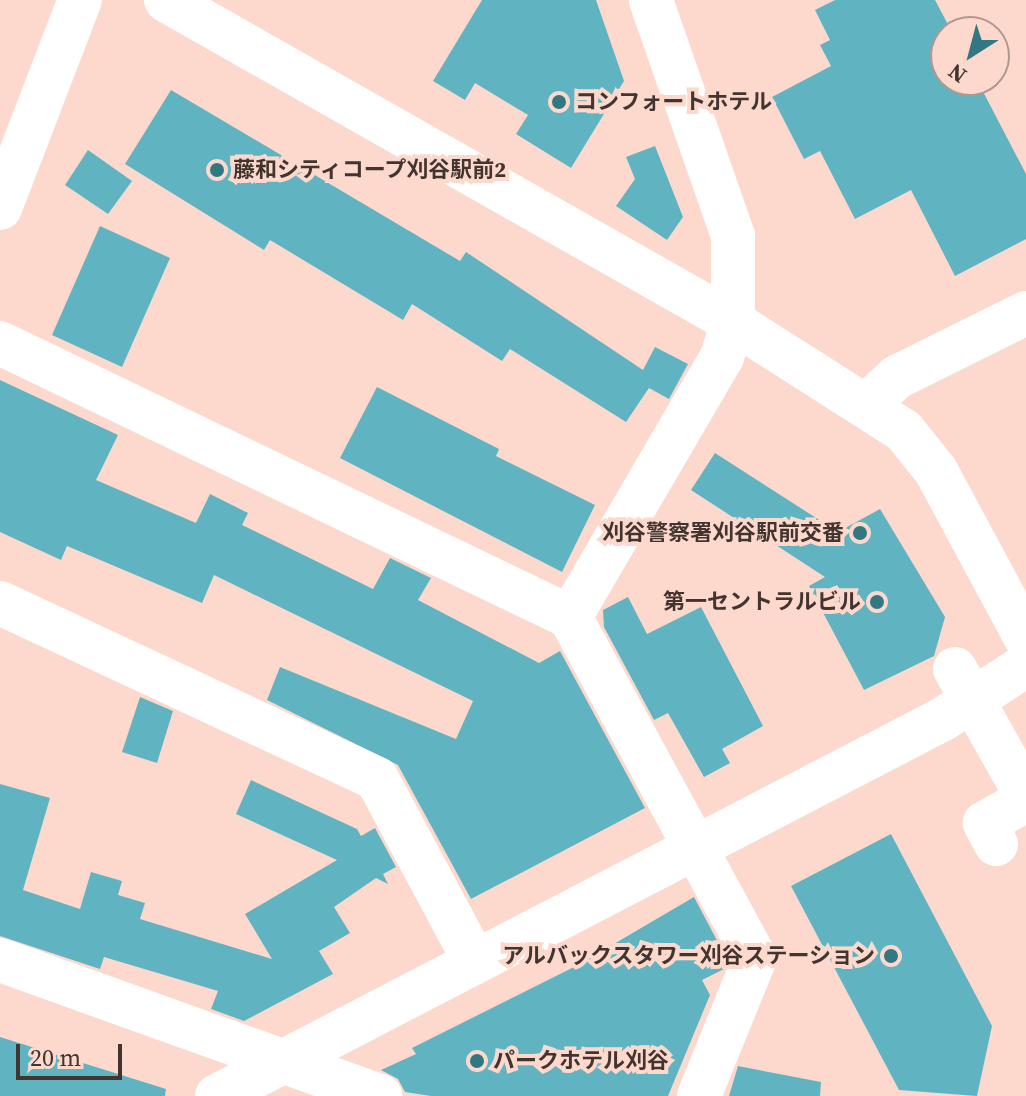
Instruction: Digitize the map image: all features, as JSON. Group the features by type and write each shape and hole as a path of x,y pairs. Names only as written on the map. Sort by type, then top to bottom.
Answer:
{"street":[{"path":"0,208 80,0"},
{"path":"166,0 733,322 867,404 904,431 936,471 1026,638"},
{"path":"570,617 722,357 733,322 733,236 651,0"},
{"path":"867,404 897,377 1026,313"},
{"path":"0,343 570,617 755,958 699,1096"},
{"path":"0,603 377,779 474,960"},
{"path":"258,1083 474,960 692,845 943,719 1026,665"},
{"path":"955,669 1026,797 985,823 996,844"},
{"path":"0,960 258,1083"},
{"path":"0,993 106,1023 258,1083 380,1096"}],"building":[{"path":"482,0 596,0 624,81 571,168 516,134 528,115 475,83 465,100 433,81"},
{"path":"835,0 935,0 944,16 930,16 930,96 985,96 1026,174 1026,239 955,276 911,190 855,219 820,151 804,159 772,97 831,66 820,45 830,40 815,10"},
{"path":"171,90 460,261 466,252 643,370 655,347 688,364 669,399 649,388 626,422 510,349 502,361 412,304 403,320 270,240 264,250 125,164"},
{"path":"655,146 683,217 667,240 616,206 635,179 626,157"},
{"path":"88,150 132,181 108,214 65,185"},
{"path":"100,226 170,258 122,367 52,335"},
{"path":"0,380 118,435 96,480 196,523 210,494 248,513 242,525 373,589 390,558 431,578 418,600 539,663 560,651 645,808 471,899 398,765 267,700 280,667 456,739 473,701 214,575 202,603 67,546 61,560 0,532"},
{"path":"377,387 499,449 496,456 595,505 562,572 340,458"},
{"path":"715,453 838,532 880,509 945,617 934,656 864,690 809,586 825,577 691,490"},
{"path":"628,597 647,634 701,607 763,726 722,749 730,763 704,777 668,713 654,720 604,627 603,610"},
{"path":"140,697 173,711 157,763 122,752"},
{"path":"251,780 357,829 361,836 375,828 396,867 383,874 388,884 376,878 334,907 350,933 319,951 333,974 244,1021 211,1009 218,991 104,957 100,969 0,936 0,784 50,798 23,890 80,909 91,872 122,881 118,895 145,903 140,919 272,959 245,914 337,860 236,814"},
{"name":"アルバックスタワー刈谷ステーション","path":"891,834 992,1026 977,1096 899,1090 791,886"},
{"path":"694,897 721,948 714,951 724,969 702,980 710,995 668,1096 431,1096 405,1092 398,1079 381,1070 416,1054 412,1048 578,965"},
{"path":"0,1037 166,1089 165,1096 0,1096"},
{"path":"738,1066 821,1082 820,1096 729,1096"}],"place":[{"name":"コンフォートホテル","path":"559,102"},
{"name":"藤和シティコープ刈谷駅前2","path":"217,170"},
{"name":"刈谷警察署刈谷駅前交番","path":"860,533"},
{"name":"第一セントラルビル","path":"877,602"},
{"name":"アルバックスタワー刈谷ステーション","path":"891,956"},
{"name":"パークホテル刈谷","path":"477,1061"}]}
